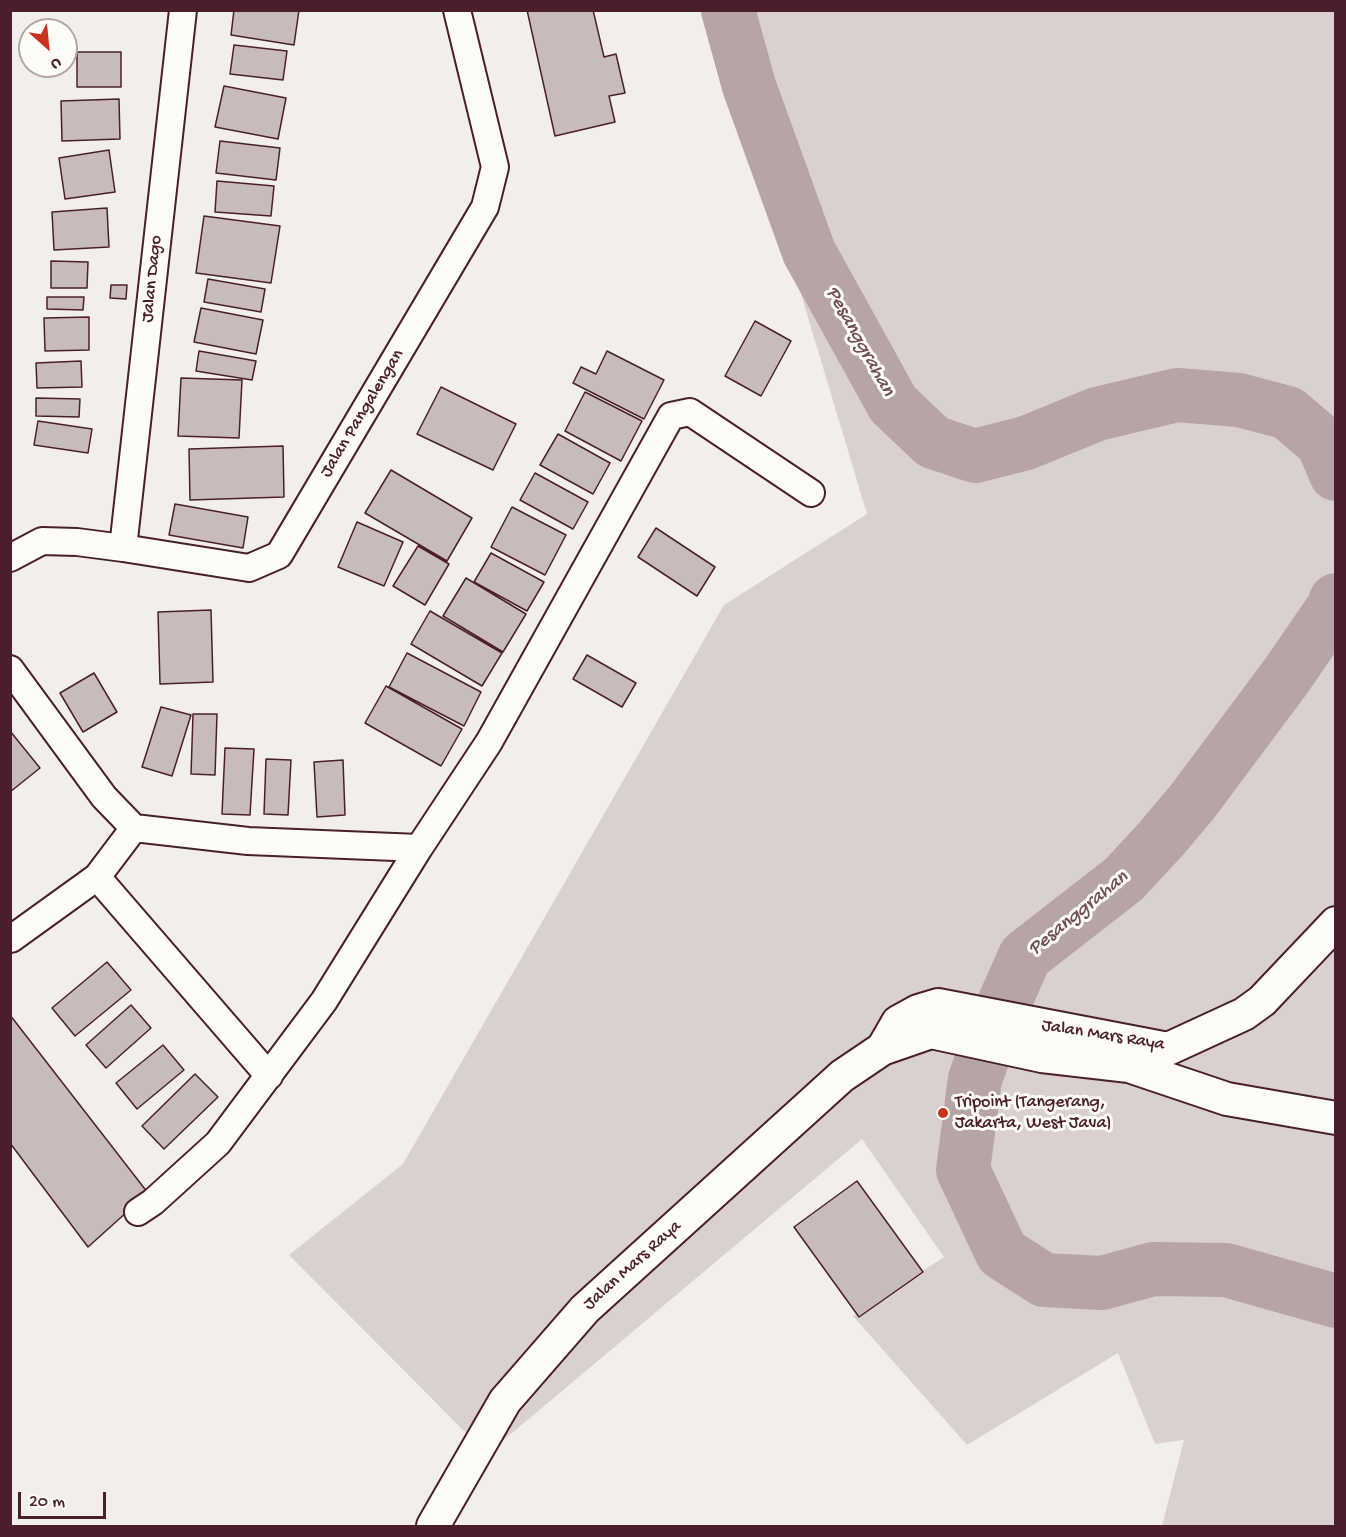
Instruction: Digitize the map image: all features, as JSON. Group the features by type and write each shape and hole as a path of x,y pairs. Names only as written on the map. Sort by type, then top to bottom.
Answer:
{"street":[{"name":"Jalan Dago","path":"123,548 183,10"},
{"name":"Jalan Pangalengan","path":"10,558 42,541 123,548 249,568 279,555 485,207 495,167 457,10"},
{"path":"138,1212 153,1202 218,1143 324,1001 419,848 489,742 671,416 690,412 811,493"},
{"path":"10,669 104,797 134,828 248,841 419,848"},
{"path":"11,939 97,877 134,828"},
{"path":"97,877 269,1076"},
{"name":"Jalan Mars Raya","path":"1044,1041 1168,1049 1244,1014 1262,1001 1335,923"},
{"name":"Jalan Mars Raya","path":"433,1527 505,1401 585,1309 842,1076 935,1018 1044,1041 1129,1066 1227,1099 1335,1118"}],"shaded area":[{"path":"716,11 1335,11 1335,1526 1162,1526 1184,1440 1155,1444 1118,1353 967,1445 853,1316 944,1257 862,1139 487,1454 289,1255 403,1164 724,605 867,514"}],"building":[{"path":"234,10 299,10 294,45 231,35"},
{"path":"527,10 593,10 604,57 616,54 625,93 609,96 615,122 555,136"},
{"path":"234,45 287,51 283,80 230,74"},
{"path":"78,52 121,52 121,87 77,87"},
{"path":"224,86 286,98 278,139 215,127"},
{"path":"119,99 120,139 62,141 61,101"},
{"path":"220,141 280,148 276,180 216,173"},
{"path":"109,150 115,192 65,199 59,158"},
{"path":"217,181 274,186 271,216 215,212"},
{"path":"107,208 109,247 54,250 52,212"},
{"path":"204,216 280,226 271,283 196,273"},
{"path":"51,261 88,262 87,288 51,288"},
{"path":"208,279 265,289 261,312 204,302"},
{"path":"111,285 127,285 126,299 110,298"},
{"path":"47,297 84,297 83,310 47,309"},
{"path":"201,308 263,320 256,354 194,342"},
{"path":"89,317 89,350 45,351 44,318"},
{"path":"755,321 791,341 761,396 725,376"},
{"path":"199,351 256,361 252,380 196,371"},
{"path":"607,351 664,380 644,419 573,383 581,367 596,374"},
{"path":"81,361 82,387 37,388 36,363"},
{"path":"181,378 242,380 239,438 178,436"},
{"path":"441,387 516,424 493,470 417,434"},
{"path":"585,392 642,421 621,461 565,431"},
{"path":"36,398 80,399 79,417 36,416"},
{"path":"38,421 92,429 88,453 34,445"},
{"path":"558,434 610,463 593,494 540,465"},
{"path":"283,446 284,497 190,500 189,449"},
{"path":"391,470 472,518 447,561 365,513"},
{"path":"535,473 588,502 573,529 520,500"},
{"path":"175,504 248,517 243,548 169,535"},
{"path":"512,507 566,535 545,575 491,547"},
{"path":"357,522 403,542 384,586 338,567"},
{"path":"656,528 715,567 697,596 638,557"},
{"path":"418,546 449,564 425,605 393,586"},
{"path":"491,553 544,582 527,611 474,582"},
{"path":"466,578 526,614 503,652 443,616"},
{"path":"211,610 213,682 160,684 158,612"},
{"path":"430,611 502,653 482,686 411,644"},
{"path":"407,653 481,692 464,726 389,687"},
{"path":"587,655 636,683 622,707 573,679"},
{"path":"94,673 117,712 83,732 60,693"},
{"path":"386,686 462,729 441,766 365,723"},
{"path":"161,707 191,715 172,776 142,767"},
{"path":"193,714 217,714 215,775 191,774"},
{"path":"10,731 40,768 10,792"},
{"path":"225,748 254,749 250,815 222,814"},
{"path":"266,759 291,760 288,815 264,814"},
{"path":"343,760 345,815 317,817 314,762"},
{"path":"107,962 131,990 75,1036 52,1008"},
{"path":"131,1005 151,1028 106,1068 86,1045"},
{"path":"10,1015 148,1193 88,1247 10,1143"},
{"path":"163,1045 184,1070 137,1109 116,1083"},
{"path":"195,1074 218,1097 164,1149 142,1126"},
{"path":"857,1181 923,1272 859,1317 794,1227"}],"waterway":[{"name":"Pesanggrahan","path":"728,10 749,86 809,252 893,404 933,442 975,456 1026,443 1097,414 1177,395 1239,400 1288,413 1323,443 1336,474"},
{"name":"Pesanggrahan","path":"1336,600 1333,608 1287,675 1193,801 1161,839 1124,879 1025,956 995,1024 975,1079 963,1170 1002,1253 1044,1280 1102,1283 1153,1269 1226,1270 1336,1301"}],"place":[{"name":"Tripoint (Tangerang, Jakarta, West Java)","path":"943,1113"}]}
